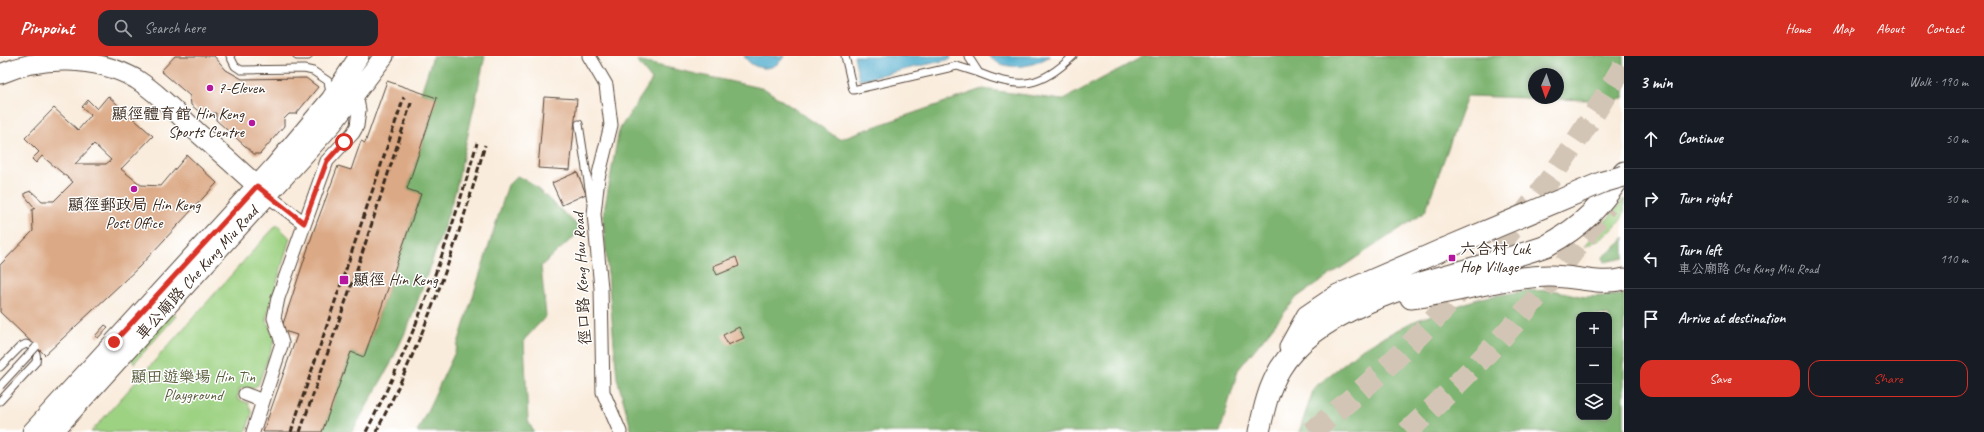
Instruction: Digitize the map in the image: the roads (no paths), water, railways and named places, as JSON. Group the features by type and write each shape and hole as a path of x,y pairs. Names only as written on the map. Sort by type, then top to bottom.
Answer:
{"main road":[{"path":"0,74 19,64 37,59 72,56 93,60 135,78 156,93 262,190"},
{"name":"車公廟路 Che Kung Miu Road","path":"32,432 262,190 333,124 384,56"},
{"name":"車公廟路 Che Kung Miu Road","path":"53,432 262,190 331,99 352,63"},
{"path":"1281,368 1294,350 1321,328 1364,303 1546,246 1573,231 1587,220 1624,172"},
{"path":"1259,432 1268,391 1281,368 1290,347 1308,316 1324,303 1350,288 1603,182 1624,176"},
{"path":"1364,303 1451,292 1522,277 1549,276 1602,282 1624,279"}],"street":[{"name":"徑口路 Keng Hau Road","path":"589,56 606,85 611,125 598,178 594,217 601,288 603,392 620,432"},
{"path":"253,432 282,343 274,318 275,308 327,161 353,133 357,126 359,110 356,95"},
{"path":"262,190 304,223"},
{"path":"245,394 263,401"}],"lane":[{"path":"230,56 234,66 241,70 313,71 328,81 331,99"},
{"path":"297,56 308,56"},
{"path":"845,56 853,90 957,66 996,80 1015,84 1037,82 1057,72 1073,56"},
{"path":"968,56 979,73"},
{"path":"352,63 356,95"},
{"path":"579,124 594,217"},
{"path":"0,367 20,346 26,344 32,346 36,350 38,356 36,362 0,401"},
{"path":"0,386 36,347"}],"water":[{"path":"744,56 784,56 775,65 764,68 753,65"},
{"path":"854,56 950,56 951,59 859,80"},
{"path":"988,56 1050,56 1027,65 1010,66 995,61"}],"tunnel":[{"path":"1311,432 1356,395 1400,354 1443,310 1484,263 1523,215 1560,165 1594,114 1624,64"},
{"path":"1407,432 1461,380 1513,325 1562,267 1606,206"}],"railway":[{"path":"291,432 404,97"},
{"path":"300,432 357,269 412,100"},
{"path":"366,432 400,361 429,290 442,255 477,143"},
{"path":"376,432 409,362 438,292 463,219 485,145"}],"place":[{"name":"7-Eleven","path":"210,88"},
{"name":"顯徑體育館 Hin Keng Sports Centre","path":"252,123"},
{"name":"顯徑郵政局 Hin Keng Post Office","path":"134,189"},
{"name":"六合村 Luk Hop Village","path":"1452,258"},
{"name":"顯徑 Hin Keng","path":"344,280"}],"park label":[{"name":"顯田遊樂場 Hin Tin Playground","path":"193,386"}]}
